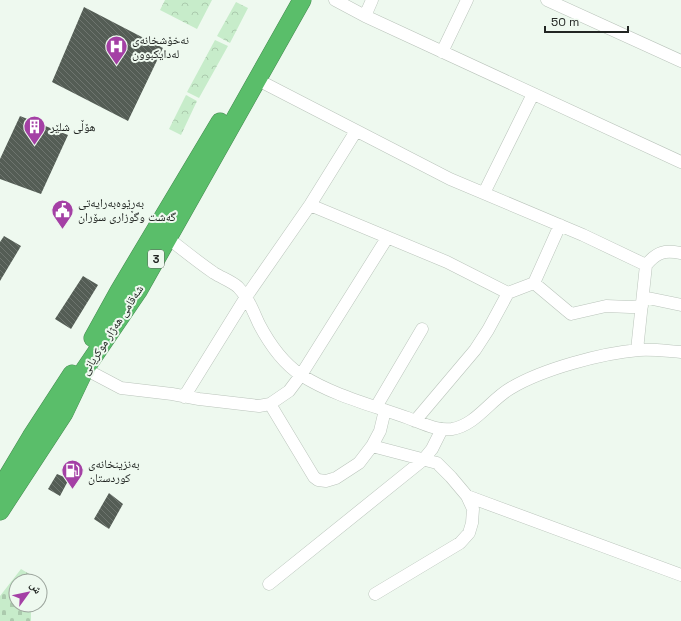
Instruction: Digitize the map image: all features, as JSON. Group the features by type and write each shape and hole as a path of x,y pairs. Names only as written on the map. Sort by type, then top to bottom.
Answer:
{"highway":[{"name":"شەقامی ھەژار موکریانی","path":"0,489 31,437 80,363 119,292 258,61 290,0"},
{"name":"شەقامی ھەژار موکریانی","path":"0,511 64,412 86,369 138,291 302,0"}],"street":[{"path":"335,0 364,16 681,162"},
{"path":"364,16 372,0"},
{"path":"442,52 467,0"},
{"path":"547,0 681,60"},
{"path":"258,80 450,179 560,225 646,265"},
{"path":"484,193 533,94"},
{"path":"184,397 246,297 310,205 356,131"},
{"path":"310,205 447,262 508,293"},
{"path":"415,421 475,350 488,330 508,293 534,283 560,225"},
{"path":"168,238 237,287 246,297 272,346 301,375 360,402 425,425 442,429 466,424 510,388 546,372 598,357 637,350 681,352"},
{"path":"86,369 121,388 259,406 270,404 290,391 387,238"},
{"path":"637,350 646,265 653,257 663,252 681,253"},
{"path":"534,283 571,314 606,306 630,307 642,301 681,305"},
{"path":"270,404 314,477 318,480 326,481 336,478 358,463 372,446 380,431 380,409 422,329"},
{"path":"269,584 423,460 432,449 442,429"},
{"path":"372,446 437,463 467,496 473,509 472,524 469,533 460,543 375,594"},
{"path":"467,496 681,575"}],"green space":[{"path":"165,0 212,0 197,29 160,10"},
{"path":"236,2 248,8 230,43 217,36"},
{"path":"215,40 228,46 199,98 187,92"},
{"path":"186,95 197,101 181,135 169,129"},
{"path":"21,569 28,573 18,573"},
{"path":"8,586 8,613 31,613 31,621 0,621 0,596"}],"building":[{"path":"84,7 163,48 128,121 52,82"},
{"name":"هۆڵی شلێر","path":"20,116 68,135 41,194 0,179 0,159"},
{"path":"4,236 21,246 0,281 0,242"},
{"path":"83,276 98,285 71,329 55,319"},
{"path":"57,474 69,479 60,496 48,489"},
{"path":"109,493 123,504 109,529 94,519"}],"place":[{"name":"نەخۆشخانەی لەدایکبوون","path":"116,66"},
{"name":"هۆڵی شلێر","path":"34,146"},
{"name":"بەڕێوەبەرایەتی گەشت وگوزاری سۆران","path":"62,230"},
{"name":"بەنزینخانەی كوردستان","path":"72,490"}]}
